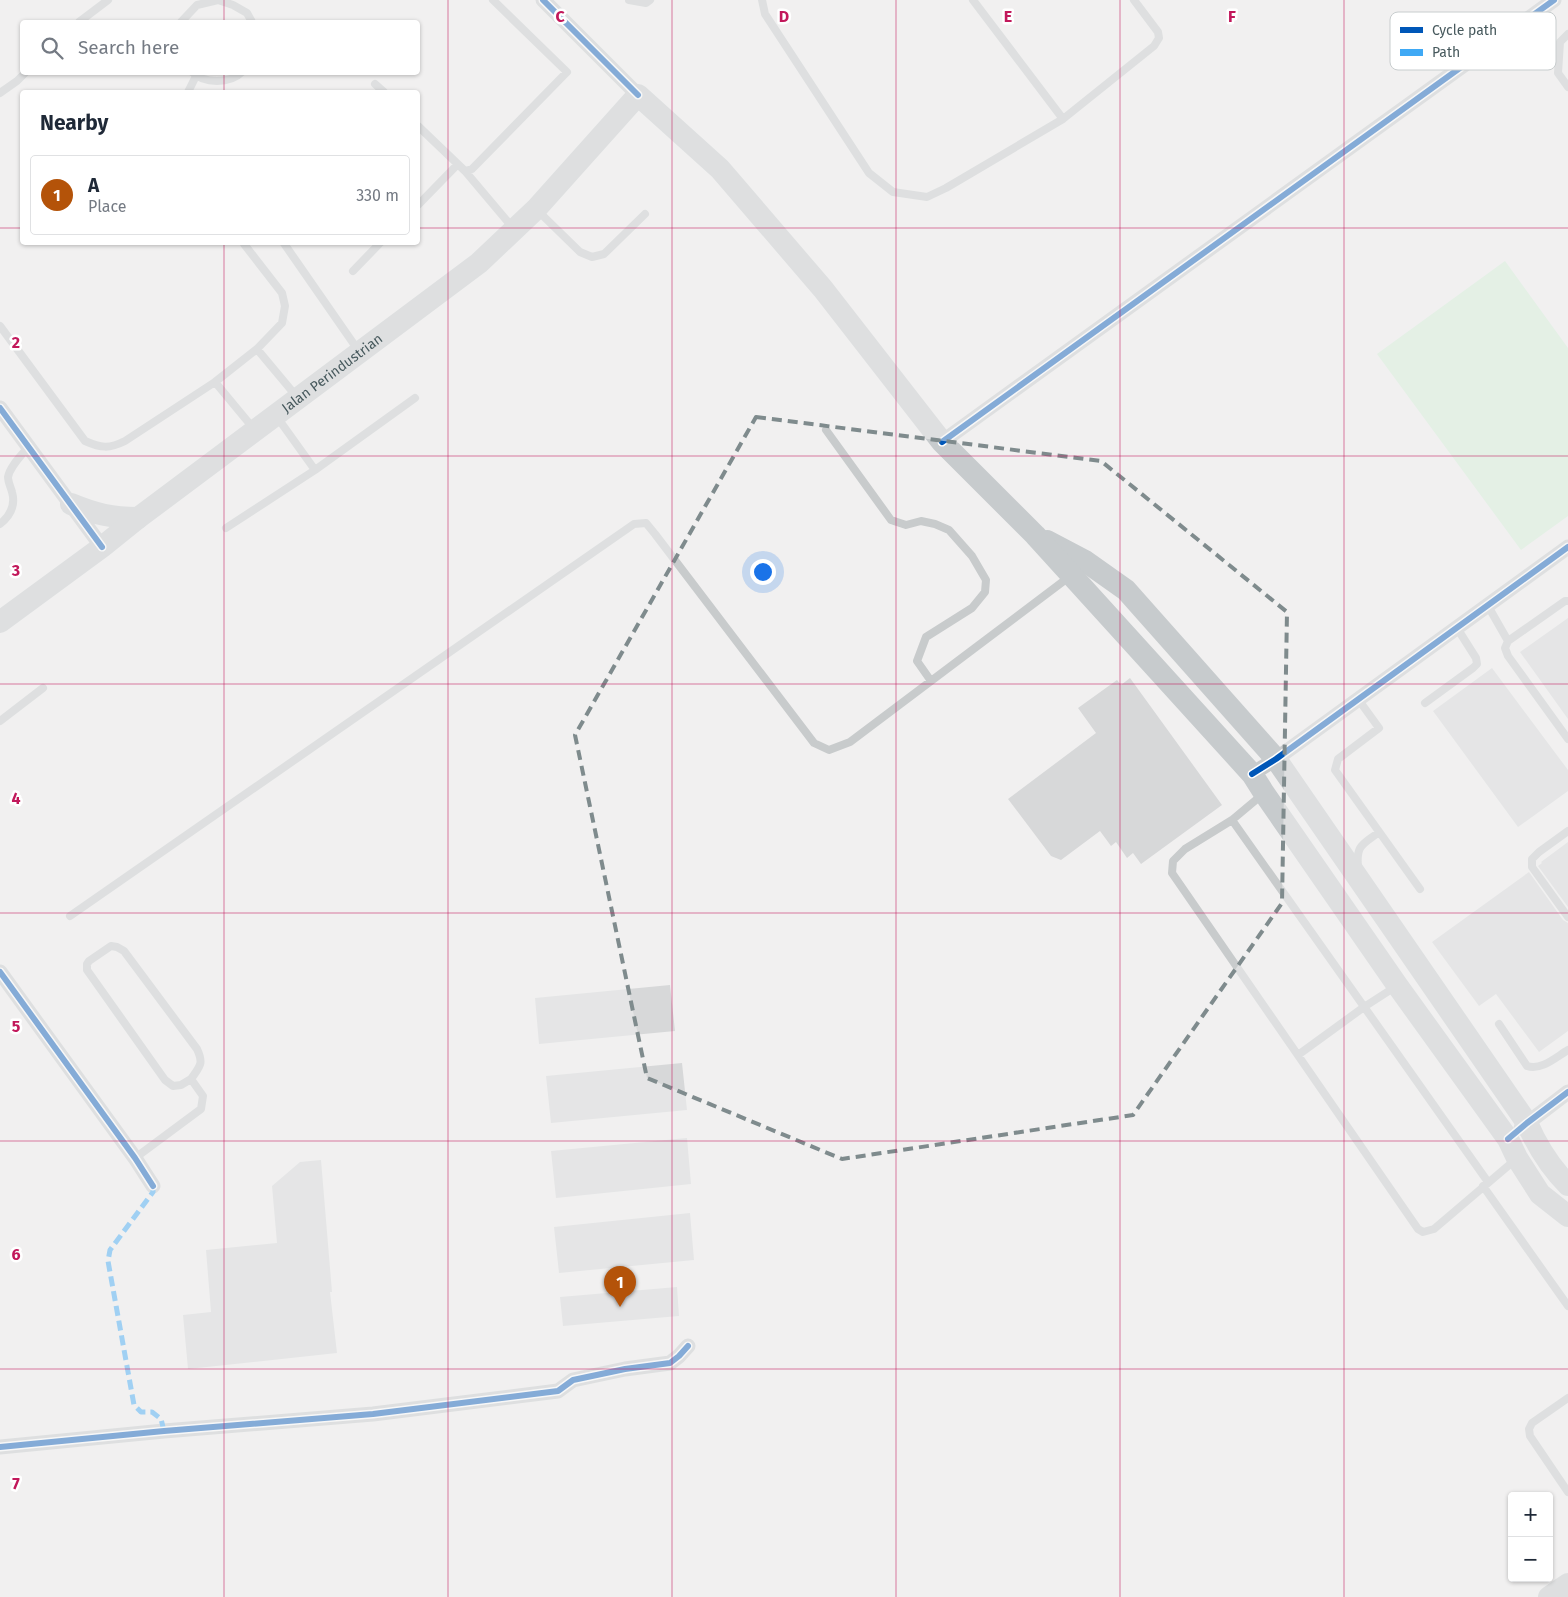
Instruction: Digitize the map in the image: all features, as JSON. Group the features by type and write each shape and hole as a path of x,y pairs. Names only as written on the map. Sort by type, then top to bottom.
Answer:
{"main road":[{"name":"Jalan Perindustrian","path":"0,622 479,263 536,209 638,95"},
{"path":"638,95 720,169 823,289 942,442 1035,535 1078,568 1252,774 1397,985 1523,1149 1568,1185"},
{"path":"71,504 104,516 138,518"},
{"path":"1078,568 1126,590 1276,758 1527,1123 1523,1149 1540,1194 1568,1216"},
{"path":"1549,1597 1568,1584"}],"street":[{"path":"543,0 638,95"},
{"path":"1537,12 1554,0"},
{"path":"942,442 1457,70"},
{"path":"0,408 102,547"},
{"path":"1252,774 1568,547"},
{"path":"0,972 135,1158 153,1186"},
{"path":"1527,1123 1568,1092"},
{"path":"0,1446 373,1414 558,1391 573,1380 626,1369 670,1363 688,1346"}],"lane":[{"path":"82,20 108,0"},
{"path":"183,20 197,6 218,0 233,5 247,13 251,20"},
{"path":"465,171 472,169 567,72 493,0"},
{"path":"629,0 646,3 650,0"},
{"path":"762,0 765,14 869,173 893,192 927,197 946,188 1063,119 1154,46 1159,38 1158,32 1134,0"},
{"path":"972,0 1063,119"},
{"path":"1568,34 1560,42 1558,73 1568,87"},
{"path":"0,93 23,75"},
{"path":"189,90 194,75"},
{"path":"197,75 217,82 239,75"},
{"path":"375,84 382,90"},
{"path":"420,128 465,171 514,230"},
{"path":"420,203 457,165"},
{"path":"536,209 580,252 592,257 604,254 645,214"},
{"path":"0,326 85,441 100,447 116,446 215,382 257,349 282,323 285,306 282,293 245,245"},
{"path":"284,245 359,352"},
{"path":"353,271 378,245"},
{"path":"257,349 299,399"},
{"path":"215,382 256,431"},
{"path":"226,528 315,470 415,398"},
{"path":"276,415 315,470"},
{"path":"826,430 891,520 906,525 921,521 949,530 972,556 986,580 985,592 972,608 926,637 917,661 931,681"},
{"path":"0,524 9,517 12,510 13,495 8,478 11,470 28,446"},
{"path":"70,916 634,524 646,523 656,534 814,743 829,750 850,742 1078,568"},
{"path":"1568,601 1565,601 1508,641 1505,648 1508,656 1568,739"},
{"path":"1488,606 1508,641"},
{"path":"1425,703 1477,664 1476,658 1457,628"},
{"path":"0,721 43,688"},
{"path":"1358,699 1379,728 1338,759 1335,770 1420,889"},
{"path":"1264,793 1232,820 1185,849 1173,861 1172,873 1418,1229 1423,1232 1434,1230 1523,1149"},
{"path":"1232,820 1364,1007 1568,1306"},
{"path":"1360,880 1357,857 1360,847 1379,832"},
{"path":"1568,832 1539,852 1532,859 1532,867 1568,917"},
{"path":"111,946 117,947 124,952 201,1058 201,1066 191,1079 181,1085 173,1086 165,1080 87,970 89,961 111,946"},
{"path":"1298,1055 1397,985"},
{"path":"1499,1024 1527,1066 1532,1068 1544,1065 1568,1050"},
{"path":"135,1158 201,1109 203,1096 191,1079"},
{"path":"1568,1398 1532,1423 1529,1429 1530,1436 1568,1492"}],"highlighted area":[{"path":"756,417 1101,461 1287,612 1282,903 1133,1115 842,1159 647,1078 575,735"}],"green space":[{"path":"1505,261 1568,348 1568,516 1521,550 1377,354"}],"building":[{"path":"1568,618 1568,719 1520,652"},
{"path":"1492,668 1568,770 1568,791 1518,827 1433,711"},
{"path":"1130,678 1222,805 1141,864 1133,853 1127,858 1116,842 1111,846 1100,831 1061,860 1051,856 1008,799 1096,733 1078,708 1117,680 1121,685"},
{"path":"1568,842 1568,907 1538,866"},
{"path":"1529,872 1563,920 1568,923 1568,1031 1539,1052 1496,994 1479,1006 1432,942"},
{"path":"670,985 675,1031 539,1044 535,998"},
{"path":"682,1063 687,1110 551,1123 546,1076"},
{"path":"687,1138 691,1184 556,1198 551,1151"},
{"path":"321,1160 332,1292 330,1292 337,1353 188,1369 183,1315 211,1312 206,1250 277,1243 272,1186 300,1162"},
{"path":"690,1213 694,1260 559,1273 554,1227"},
{"path":"677,1287 679,1316 563,1326 560,1297"}],"marked path":[{"path":"153,1186 153,1192 110,1250 108,1261 134,1405 141,1412 152,1412 161,1419 164,1431"}],"cycle path":[{"path":"543,0 638,95"},
{"path":"1537,12 1554,0"},
{"path":"942,442 1457,70"},
{"path":"0,408 102,547"},
{"path":"1252,774 1276,759 1568,547"},
{"path":"0,972 135,1158 153,1186"},
{"path":"1508,1139 1568,1092"},
{"path":"0,1447 373,1414 558,1391 573,1380 625,1369 670,1363 688,1346"}],"place":[{"name":"A","path":"620,1307"}]}
